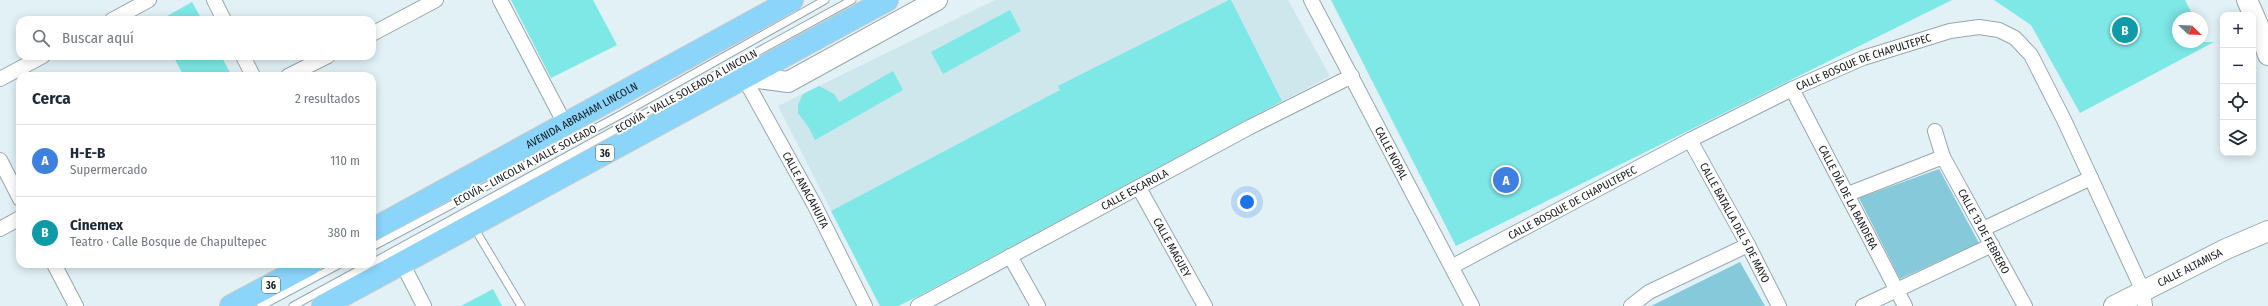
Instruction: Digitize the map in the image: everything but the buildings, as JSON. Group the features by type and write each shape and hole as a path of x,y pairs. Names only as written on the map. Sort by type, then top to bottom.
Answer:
{"main road":[{"name":"AVENIDA ABRAHAM LINCOLN","path":"376,228 566,126 792,0"},
{"name":"36","path":"323,306 473,226 743,76 887,0"},
{"path":"743,76 788,82 937,0"},
{"path":"2247,0 2263,27 2268,55"},
{"name":"CALLE ALTAMISA","path":"2114,306 2144,299 2226,249 2268,231"},
{"name":"36","path":"231,306 302,268"}],"street":[{"path":"119,16 149,0"},
{"path":"214,0 222,16"},
{"path":"376,32 436,0"},
{"path":"500,0 566,126"},
{"name":"CALLE NOPAL","path":"1312,0 1453,266 1467,304"},
{"name":"CALLE BOSQUE DE CHAPULTEPEC","path":"1453,266 1690,140 1792,88 1863,58 1950,31 1979,27 1999,30 2015,38 2031,55 2091,178 2144,299"},
{"path":"0,79 36,60"},
{"path":"245,60 251,72"},
{"path":"296,72 320,60"},
{"name":"CALLE ANACAHUITA","path":"743,76 814,204 865,306"},
{"name":"CALLE ESCAROLA","path":"918,306 1250,127 1352,76"},
{"name":"CALLE DÍA DE LA BANDERA","path":"1792,88 1848,194 1904,306"},
{"name":"CALLE 13 DE FEBRERO","path":"1935,131 1943,157 2025,306"},
{"name":"CALLE BATALLA DEL 5 DE MAYO","path":"1690,140 1748,245 1779,306"},
{"path":"1848,194 1943,157"},
{"path":"0,160 16,190"},
{"path":"1983,229 2091,178"},
{"name":"CALLE MAGUEY","path":"1139,188 1205,306"},
{"path":"0,229 16,220"},
{"path":"1631,306 1649,292 1748,245"},
{"path":"1863,306 1992,245"},
{"path":"1010,256 1038,306"},
{"path":"402,263 424,306"},
{"path":"56,268 76,306"}],"lane":[{"name":"ECOVÍA - LINCOLN A VALLE SOLEADO","path":"376,245 620,115 825,0"},
{"name":"ECOVÍA - VALLE SOLEADO A LINCOLN","path":"376,260 852,0"},
{"path":"473,226 521,306"},
{"path":"261,306 332,268"},
{"name":"ECOVÍA - VALLE SOLEADO A LINCOLN","path":"293,306 362,268"}],"shaded area":[{"path":"995,0 1288,0 1330,76 897,306 880,306 778,106"},
{"path":"1939,169 1979,243 1900,279 1859,198"},
{"path":"1740,262 1765,306 1651,306"}],"place":[{"name":"Cinemex","path":"2125,30"},
{"name":"H-E-B","path":"1506,180"}]}
